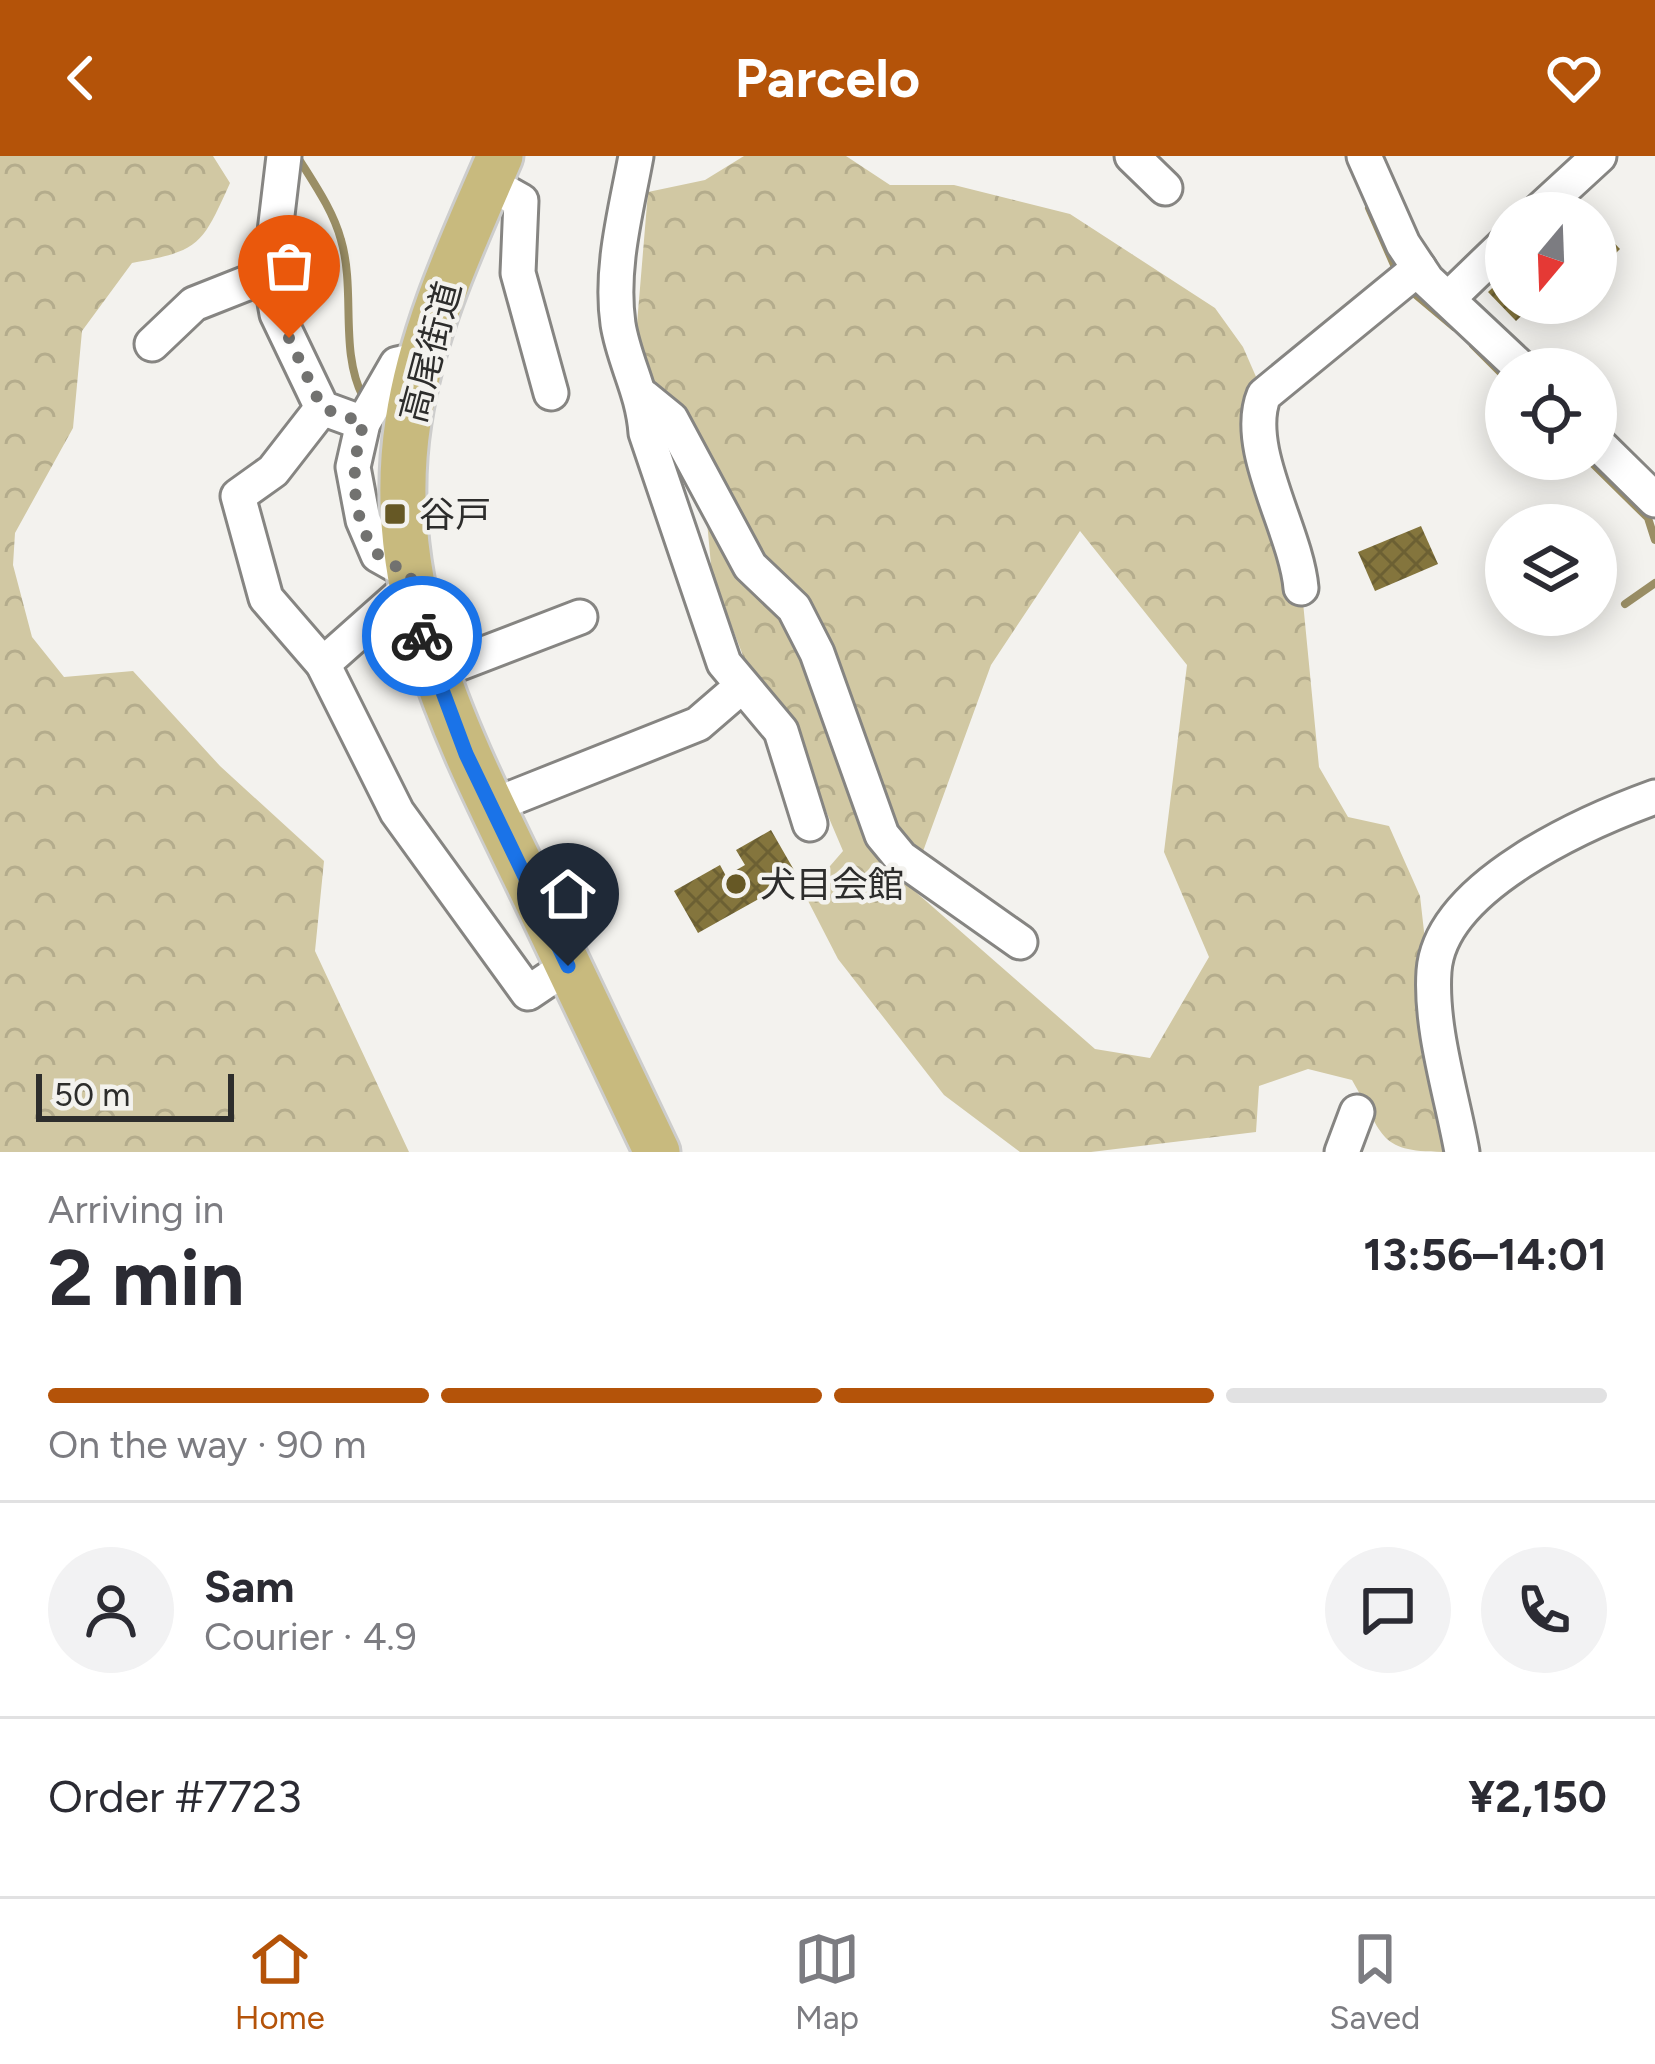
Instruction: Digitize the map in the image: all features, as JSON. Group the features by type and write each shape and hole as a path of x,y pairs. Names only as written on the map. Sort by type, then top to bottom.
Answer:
{"main road":[{"name":"高尾街道","path":"494,169 420,359 407,427 411,579 434,673 657,1152"}],"street":[{"path":"284,156 270,274 277,314 322,408 364,423"},
{"path":"636,156 615,274 618,328 644,397 646,433 724,663 781,731 810,824"},
{"path":"1132,156 1165,188"},
{"path":"1560,192 1599,156"},
{"path":"1379,163 1420,268 1500,348"},
{"path":"494,169 521,201 518,273 550,393"},
{"path":"1448,299 1485,263"},
{"path":"1301,588 1299,561 1260,441 1257,411 1264,395 1420,268"},
{"path":"152,344 194,304 270,274"},
{"path":"323,664 411,579 378,555 363,520 353,467 364,423 397,364 420,359"},
{"path":"644,397 671,419 751,566 794,608 817,653 882,835 901,858 1020,942"},
{"path":"322,408 273,471 238,496 266,598 323,664 397,812 528,993 568,966"},
{"path":"1617,463 1655,500"},
{"path":"434,673 580,617"},
{"path":"492,806 698,724 742,686"},
{"path":"1462,1152 1435,998 1438,946 1478,894 1508,872 1598,817 1655,796"},
{"path":"1342,1152 1357,1112"}],"green space":[{"path":"0,156 213,156 230,183 196,242 172,254 132,263 82,331 73,428 15,533 13,565 32,637 64,677 133,671 220,766 324,861 315,951 409,1152 0,1152"},
{"path":"744,156 846,156 890,185 954,185 1070,214 1215,308 1243,347 1264,395 1299,561 1319,767 1348,817 1389,826 1420,896 1449,1152 1396,1145 1379,1129 1352,1080 1308,1069 1259,1086 1256,1132 1091,1152 1020,1152 944,1095 838,959 805,895 843,851 792,731 756,689 712,576 703,478 648,394 637,324 648,192 705,180","holes":["1080,531 1187,665 1164,852 1209,957 1150,1058 1095,1049 910,887 991,665"]}],"building":[{"path":"1421,526 1438,564 1375,591 1358,552"},
{"name":"犬目会館","path":"771,830 798,877 698,933 674,891 720,865 726,876 745,865 736,850"}],"waterway":[{"path":"297,156 328,207 341,240 349,340 363,397"},
{"path":"1369,208 1398,274"},
{"path":"1410,290 1454,327"},
{"path":"1473,345 1485,357"},
{"path":"1609,480 1648,518 1655,540"},
{"path":"1625,604 1655,583"}],"way so far":[{"path":"289,338 322,408 364,423 353,467 363,520 378,555 410,573 422,636"}],"place":[{"name":"谷戸","path":"395,514"},
{"name":"犬目会館","path":"736,884"}],"route":[{"path":"422,636 466,754 568,966"}]}
